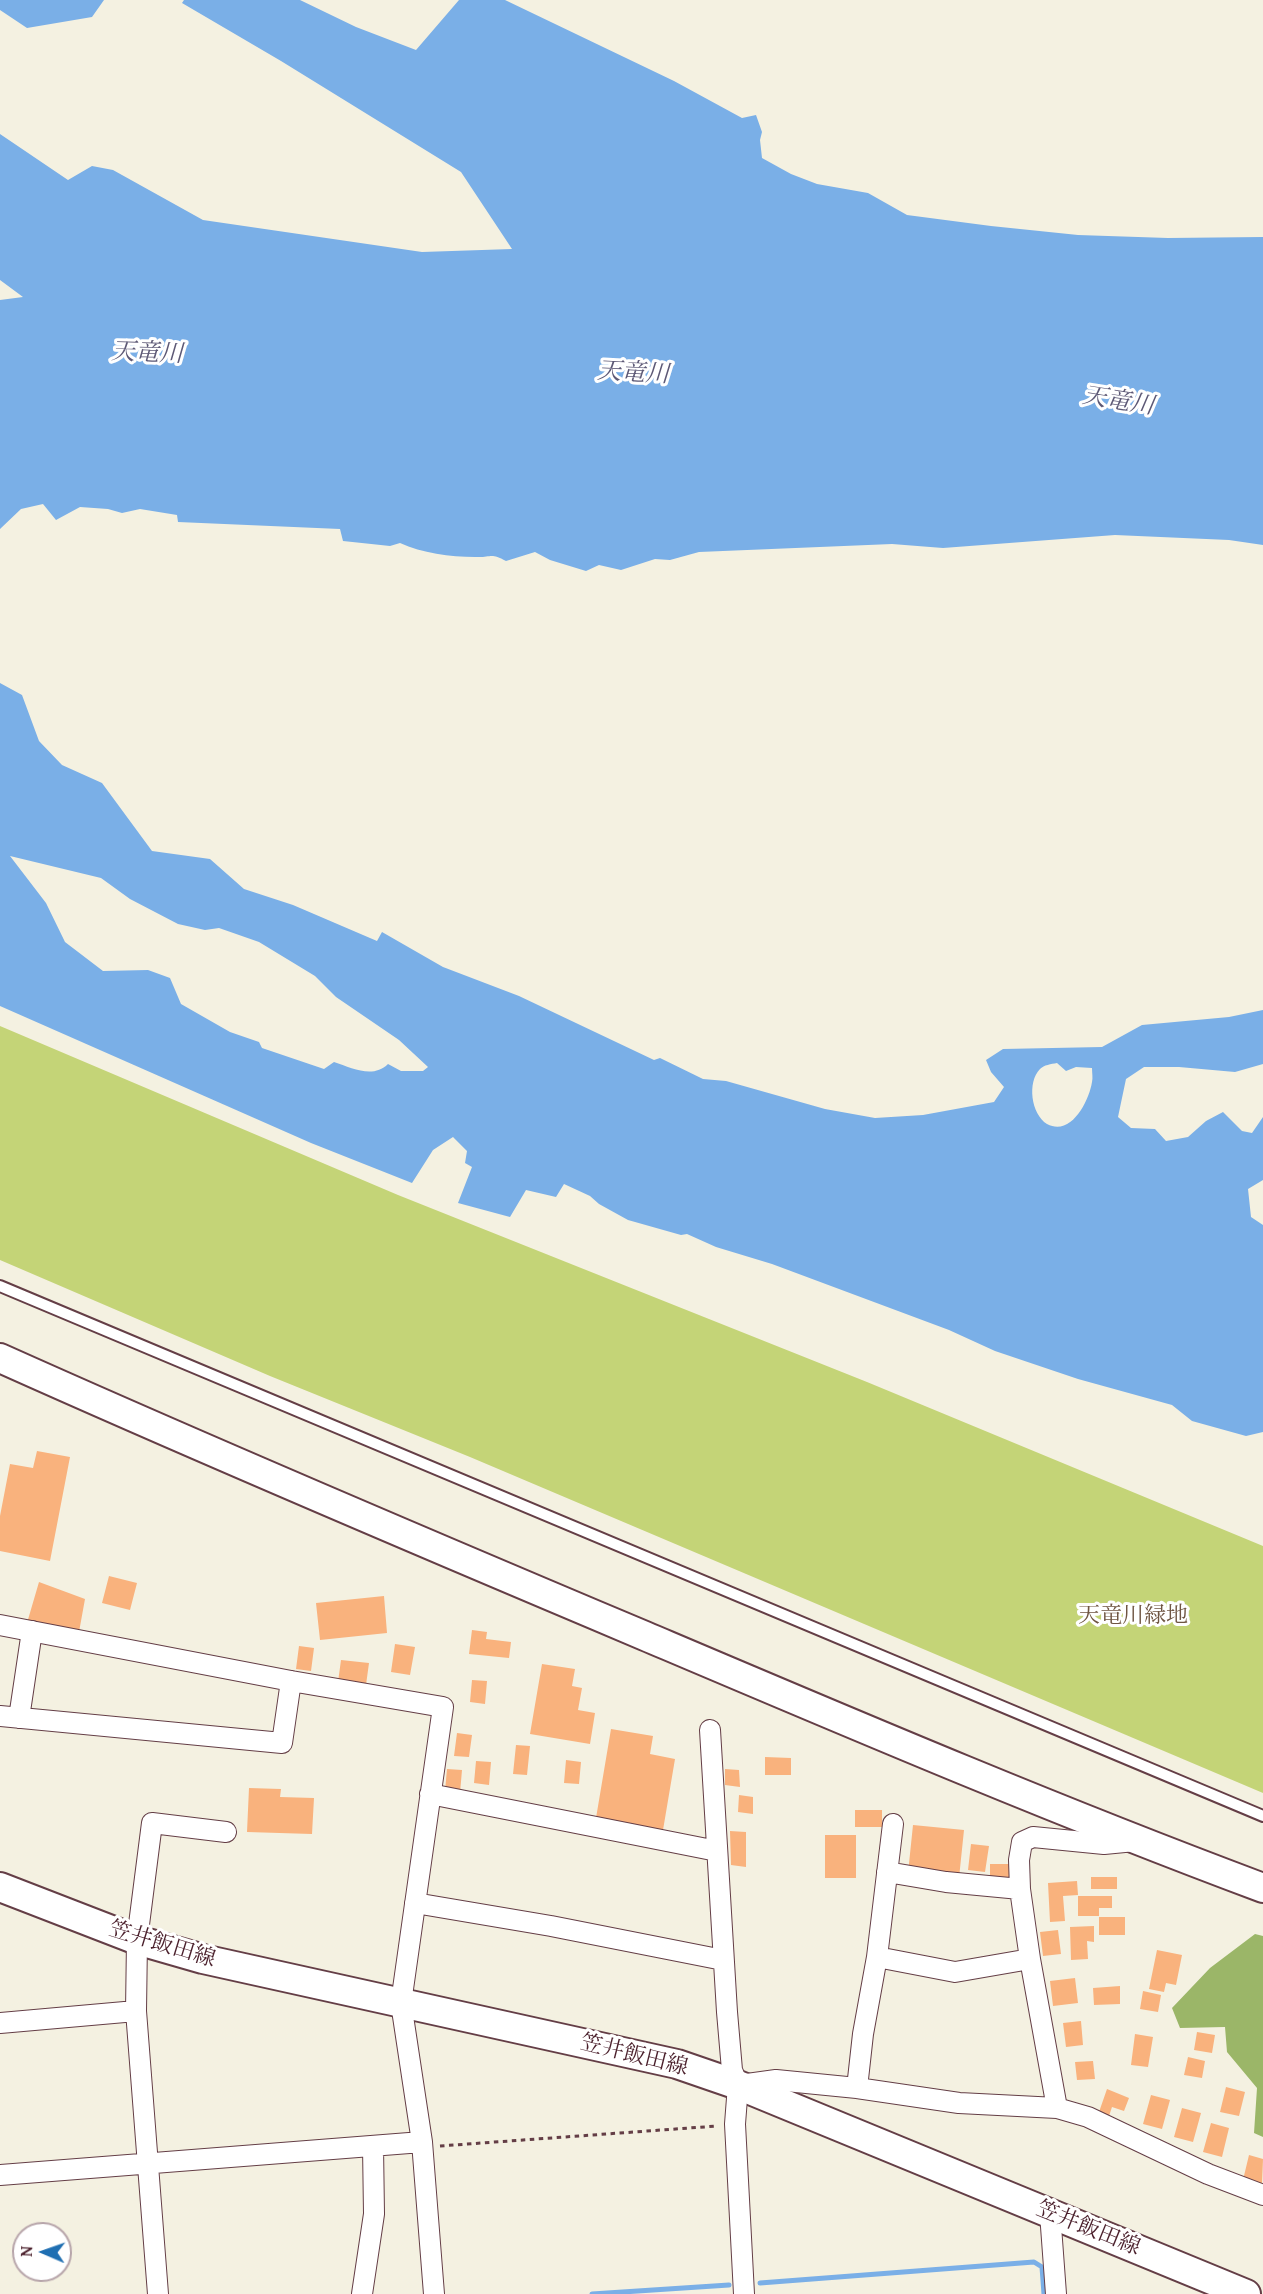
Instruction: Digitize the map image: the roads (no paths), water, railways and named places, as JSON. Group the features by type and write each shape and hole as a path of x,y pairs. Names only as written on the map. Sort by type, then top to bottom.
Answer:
{"street":[{"path":"0,1358 204,1450 831,1716 1136,1841 1263,1888"},
{"path":"0,1625 291,1681 443,1707 401,2003 423,2144 434,2294"},
{"path":"32,1631 9,1717 282,1743 291,1681"},
{"path":"710,1730 723,1960 732,2070 738,2085 735,2124 744,2294"},
{"path":"430,1794 717,1851"},
{"path":"158,2294 136,2011 137,1940 152,1823 226,1832"},
{"path":"857,2088 863,2034 877,1957 893,1824"},
{"path":"1057,2108 1030,1959 1020,1889 1019,1860 1022,1842 1033,1837 1104,1844 1136,1841"},
{"path":"887,1872 946,1882 1020,1889"},
{"name":"笠井飯田線","path":"0,1887 137,1940 203,1959 677,2064 738,2085 1246,2294"},
{"path":"415,1903 551,1926 723,1960"},
{"path":"877,1957 955,1972 1030,1959"},
{"path":"0,2023 136,2011"},
{"path":"738,2085 776,2080 857,2088 959,2103 1057,2108 1088,2117 1208,2174 1263,2195"},
{"path":"0,2175 423,2144"},
{"path":"362,2294 374,2214 373,2146"},
{"path":"1050,2213 1056,2294"}],"lane":[{"path":"0,1286 1263,1816"}],"water":[{"path":"0,0 104,0 92,17 27,28 0,10"},
{"name":"天竜川","path":"184,0 300,0 356,27 416,50 459,0 505,0 674,81 742,118 756,115 762,132 760,140 762,158 791,174 817,184 868,193 907,215 1078,235 1168,238 1263,237 1263,545 1229,540 1115,535 943,548 892,544 699,552 670,560 655,559 621,570 599,565 586,571 550,560 535,552 506,561 493,556 446,555 427,552 400,543 390,546 343,541 340,529 178,522 177,515 140,509 122,513 108,509 80,507 56,520 43,504 21,509 0,529 0,300 23,297 0,280 0,134 68,180 92,166 113,170 203,220 422,252 512,249 461,172 182,3"},
{"path":"0,683 22,695 39,741 62,765 102,783 152,851 210,859 244,889 293,905 377,941 382,932 443,967 519,996 654,1060 660,1058 703,1079 726,1081 825,1109 875,1118 923,1115 994,1102 1004,1087 991,1072 986,1060 1003,1049 1102,1047 1142,1025 1229,1017 1263,1010 1263,1064 1235,1072 1179,1067 1144,1067 1126,1079 1118,1117 1131,1128 1155,1129 1166,1141 1188,1137 1206,1121 1223,1112 1242,1131 1252,1133 1263,1117 1263,1180 1248,1189 1251,1217 1263,1225 1263,1432 1246,1436 1192,1421 1172,1405 1078,1379 995,1351 949,1330 772,1264 716,1247 687,1234 681,1235 628,1220 599,1204 590,1196 564,1184 556,1197 526,1190 510,1217 458,1203 472,1167 465,1163 467,1151 453,1137 433,1150 412,1183 311,1143 0,1006","holes":["10,856 101,878 130,899 178,924 205,930 219,928 259,942 315,976 336,997 399,1040 428,1067 423,1071 401,1071 388,1064 369,1072 334,1062 324,1069 262,1048 259,1042 230,1032 181,1004 170,978 148,970 103,971 65,942 46,903","1057,1063 1066,1071 1076,1067 1092,1068 1092,1079 1083,1107 1071,1121 1064,1126 1056,1127 1047,1124 1037,1113 1032,1089 1040,1069"]}],"waterway":[{"path":"760,2283 1034,2262 1042,2267 1044,2294"},
{"path":"592,2294 729,2285"}],"park label":[{"name":"天竜川緑地","path":"1133,1616"}]}
